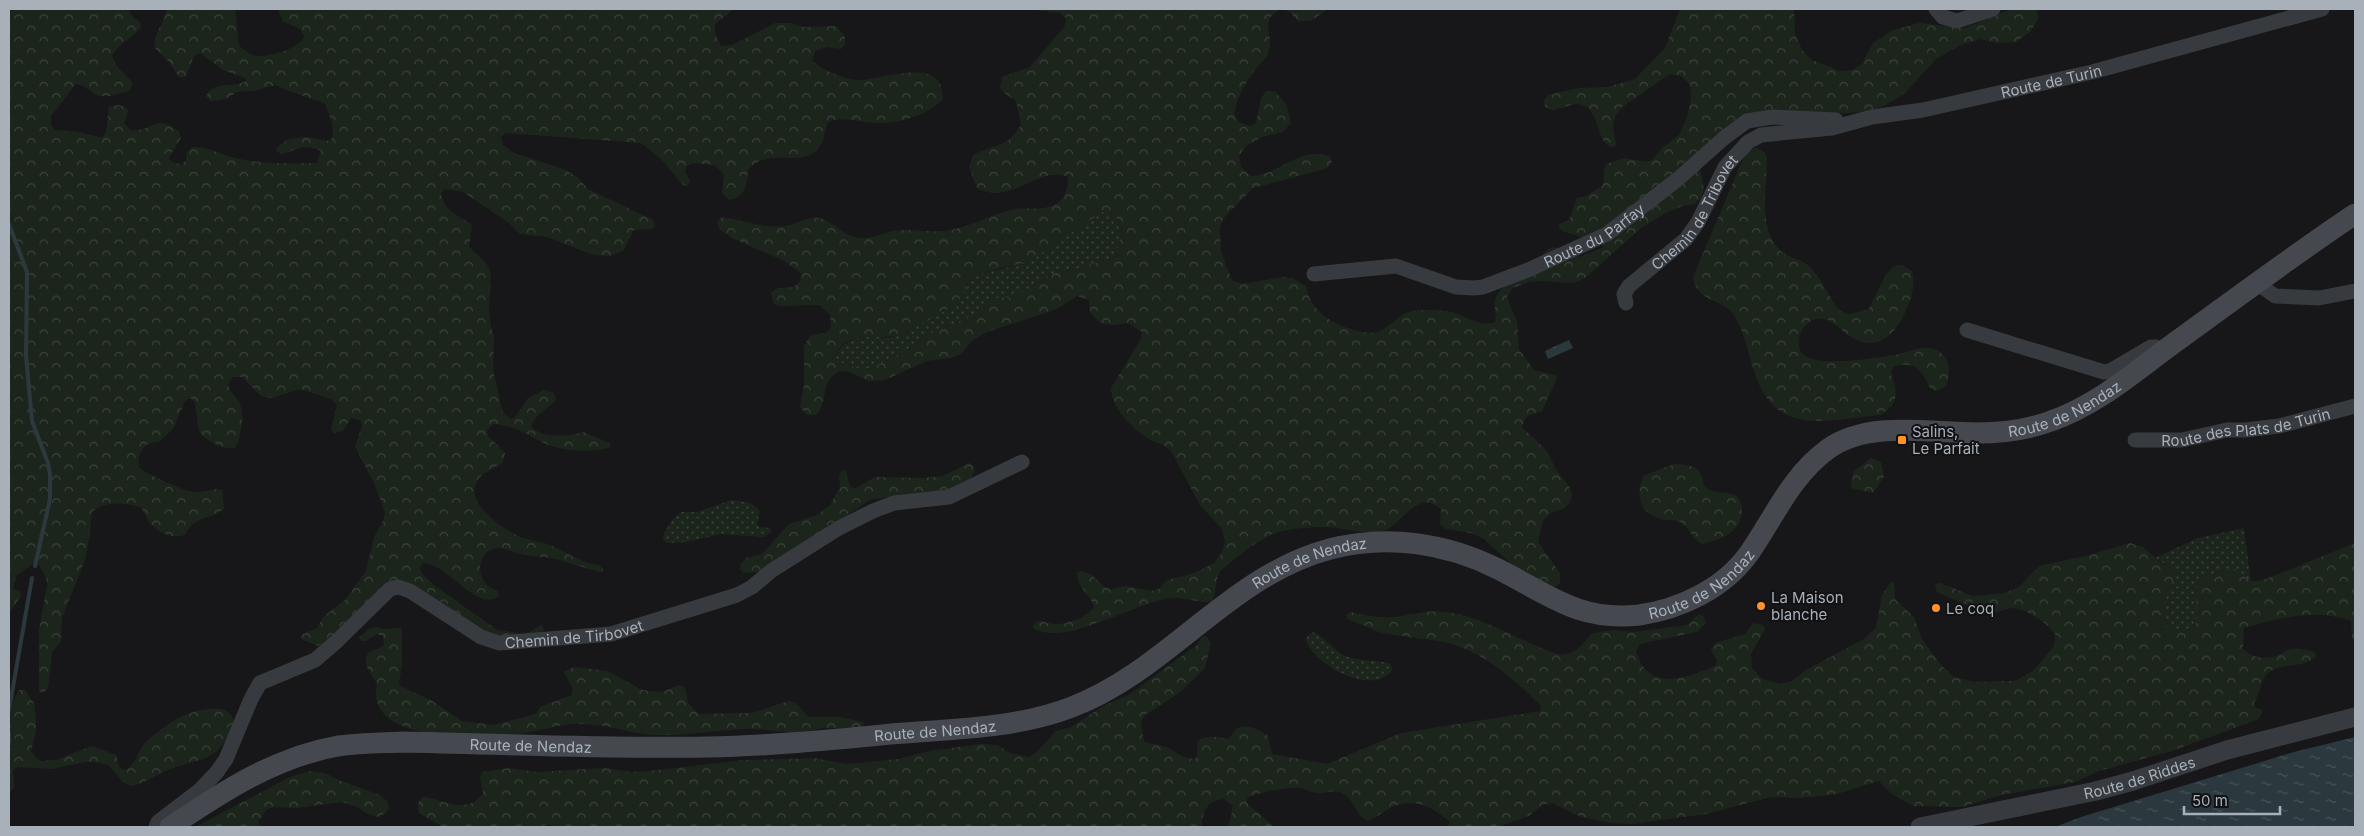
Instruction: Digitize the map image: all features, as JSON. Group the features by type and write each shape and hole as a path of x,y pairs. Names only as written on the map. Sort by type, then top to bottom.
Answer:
{"main road":[{"name":"Route de Nendaz","path":"170,827 230,788 274,766 316,751 353,744 403,742 602,747 716,747 968,728 1040,717 1085,702 1110,688 1248,589 1285,566 1333,548 1357,543 1397,541 1430,545 1459,552 1498,568 1569,608 1600,614 1633,616 1653,612 1694,599 1734,570 1749,554 1794,482 1807,467 1837,444 1864,434 1888,431 1989,433 2045,424 2089,404 2355,214"}],"street":[{"path":"1936,9 1943,17 1957,21 1993,9"},
{"name":"Route de Turin","path":"1775,133 1816,131 1954,103 2100,70 2322,9"},
{"name":"Route du Parfay","path":"1314,274 1396,266 1456,287 1483,287 1528,270 1607,234 1636,213 1724,138 1747,121 1759,118 1782,117 1845,120 1850,123"},
{"name":"Chemin de Tribovet","path":"1626,303 1624,294 1629,286 1686,239 1698,222 1718,178 1734,157 1748,142 1761,135 1775,133"},
{"path":"2257,283 2275,296 2319,298 2355,291"},
{"path":"1967,330 2104,372 2110,371 2151,347 2156,347 2161,353"},
{"name":"Route des Plats de Turin","path":"2135,440 2182,440 2227,430 2279,426 2355,406"},
{"name":"Chemin de Tirbovet","path":"156,827 158,822 194,795 218,772 226,759 259,683 315,660 390,589 398,587 410,591 454,622 492,642 509,643 611,634 737,595 752,587 771,571 839,528 873,511 894,503 949,497 1022,462"},
{"name":"Route de Riddes","path":"1920,827 2096,791 2133,781 2227,750 2355,717"}],"green space":[{"path":"9,9 128,9 133,17 140,22 141,27 112,56 116,65 133,83 129,91 101,96 76,84 51,116 51,125 55,130 79,132 102,138 106,132 109,107 118,105 126,107 128,111 124,123 130,130 144,129 153,124 163,123 179,131 181,138 168,159 174,163 182,164 186,160 187,152 193,147 208,149 231,157 252,161 317,163 321,151 315,148 305,147 281,154 276,151 278,146 289,139 306,137 330,141 333,136 332,122 325,104 276,85 253,91 237,92 226,99 211,101 206,97 213,88 241,83 246,81 245,78 223,70 200,53 194,56 186,77 179,77 169,62 154,47 155,38 168,9 235,9 239,46 253,55 265,56 289,49 304,37 301,30 283,21 278,9 734,9 715,24 715,33 721,46 732,45 775,23 790,23 804,27 836,26 845,37 845,44 841,49 828,47 815,51 812,60 820,67 839,76 856,80 902,73 925,73 934,77 940,84 943,99 920,114 893,122 874,123 840,119 828,122 823,140 817,150 810,155 801,157 765,159 756,163 748,170 746,185 742,193 729,200 722,193 724,175 715,165 693,163 686,167 685,171 690,181 687,186 683,185 660,158 641,143 505,133 501,138 503,145 514,153 566,170 578,178 588,189 653,220 655,226 652,229 634,230 624,250 610,256 594,255 547,237 520,234 509,223 463,192 445,189 441,193 442,199 448,208 472,225 469,247 486,263 491,273 489,310 494,336 493,370 503,413 511,419 515,417 527,399 544,390 554,393 556,399 533,422 531,426 535,430 556,436 583,432 610,443 610,447 597,450 565,449 551,446 517,429 493,424 487,430 488,436 505,453 503,462 483,474 475,486 477,502 498,524 514,534 544,543 585,562 600,565 604,571 600,572 551,558 525,555 507,549 498,548 490,550 484,555 480,568 484,582 490,588 498,591 499,596 490,600 472,593 432,565 422,563 420,568 422,574 434,585 497,630 525,634 542,625 544,630 540,636 490,637 405,582 329,643 318,646 301,639 301,635 317,628 324,616 345,600 366,571 374,537 383,521 385,512 374,483 355,447 362,426 360,420 351,418 343,431 335,433 331,429 337,405 331,399 300,389 272,398 261,396 242,377 233,377 228,384 240,404 242,414 241,432 235,448 215,444 199,432 195,402 190,398 185,401 173,429 159,442 145,446 139,458 139,468 174,486 195,492 215,489 222,490 224,509 197,521 189,528 186,534 181,536 169,535 153,527 140,507 115,503 98,508 92,512 85,560 62,618 61,642 52,652 48,688 43,693 39,691 39,630 47,585 46,577 39,565 32,564 16,576 13,589 20,592 21,596 9,613"},
{"path":"1025,9 1280,9 1273,14 1268,25 1270,47 1268,54 1245,85 1239,96 1234,115 1239,122 1250,126 1256,123 1261,98 1266,91 1275,91 1287,106 1291,123 1283,132 1262,137 1246,146 1239,156 1241,167 1251,176 1271,171 1298,158 1318,154 1330,156 1332,163 1325,169 1253,188 1223,219 1220,228 1221,252 1232,280 1242,284 1284,277 1292,278 1306,286 1312,303 1330,320 1354,330 1371,333 1382,330 1408,312 1418,310 1446,311 1480,323 1495,322 1495,302 1500,290 1537,270 1547,250 1552,248 1563,249 1579,257 1602,248 1603,244 1562,231 1558,225 1569,220 1577,198 1587,196 1603,185 1606,164 1625,158 1646,162 1652,160 1661,149 1679,135 1686,120 1691,100 1690,84 1681,76 1670,74 1622,107 1615,117 1613,128 1616,145 1614,147 1604,141 1593,115 1583,105 1576,104 1552,110 1545,107 1544,101 1548,95 1578,88 1608,87 1635,79 1665,48 1680,9 1794,9 1795,34 1802,50 1812,60 1840,71 1853,70 1862,64 1873,43 1891,31 1919,23 1964,28 2011,9 2037,10 2038,19 2031,31 2016,42 1997,43 1980,39 1961,45 1936,59 1904,94 1884,106 1863,112 1814,115 1754,125 1697,156 1704,189 1701,198 1695,204 1682,206 1664,214 1641,228 1585,278 1573,283 1529,282 1513,288 1507,297 1517,322 1519,349 1534,370 1555,375 1557,378 1542,411 1526,417 1522,427 1547,451 1557,471 1569,486 1572,495 1570,502 1563,509 1551,513 1543,520 1538,542 1560,573 1560,584 1554,587 1521,573 1484,539 1471,533 1446,529 1440,524 1441,509 1432,504 1423,503 1409,511 1388,529 1380,532 1320,527 1292,529 1266,537 1220,571 1211,602 1182,598 1157,601 1082,628 1047,633 1033,628 1033,625 1038,621 1054,624 1071,622 1087,614 1094,606 1079,583 1077,573 1082,571 1092,575 1103,586 1111,589 1127,586 1152,591 1159,589 1167,580 1195,573 1214,563 1222,552 1225,542 1222,529 1200,505 1171,451 1164,445 1144,436 1131,425 1119,411 1112,396 1111,388 1141,339 1142,332 1128,323 1112,325 1100,323 1090,312 1089,300 1077,296 1057,309 987,332 973,340 961,354 951,358 927,361 885,380 869,381 849,372 839,371 829,381 823,404 816,415 807,415 800,407 804,385 804,346 811,335 826,333 831,327 830,315 820,305 780,306 774,304 771,293 777,288 794,287 800,281 801,273 784,261 732,238 719,229 717,222 722,217 778,227 815,217 824,220 849,235 864,238 901,230 951,230 1008,211 1050,207 1060,201 1066,193 1068,177 1057,175 1045,176 1013,190 1001,193 989,192 977,188 969,167 973,155 1006,142 1021,125 1016,101 1000,88 1002,77 1030,67 1065,26 1066,18 1060,13","holes":["1102,212 1117,218 1121,229 1121,236 1113,258 1072,270 1057,272 1012,298 1000,297 992,300 983,311 932,333 911,348 872,368 857,368 842,363 836,358 839,349 853,339 898,335 945,311 958,301 972,275 1030,261"]},
{"path":"1282,9 1328,9 1311,21 1298,21 1290,12"},
{"path":"1757,148 1764,152 1767,158 1766,220 1774,242 1785,254 1811,268 1839,310 1849,314 1868,310 1887,273 1893,267 1902,265 1912,271 1913,281 1910,302 1898,325 1887,337 1874,342 1857,340 1849,336 1834,323 1825,319 1819,319 1813,320 1804,327 1799,338 1800,350 1805,356 1815,360 1843,361 1901,354 1920,348 1929,348 1942,353 1946,358 1949,372 1945,387 1936,391 1930,388 1924,376 1916,368 1900,365 1893,367 1891,374 1896,392 1894,402 1886,411 1880,415 1822,421 1804,420 1789,416 1775,407 1763,392 1737,320 1728,309 1704,296 1696,286 1693,277 1745,154 1750,149"},
{"path":"1102,212 1111,214 1120,223 1121,236 1113,258 1072,270 1057,272 1012,298 1000,297 992,300 983,311 932,333 911,348 872,368 857,368 842,363 836,358 838,352 845,344 855,339 873,336 888,338 908,331 930,317 967,287 968,280 972,275 1010,267"},
{"path":"1871,458 1881,462 1884,477 1873,493 1851,488 1853,472"},
{"path":"969,463 975,470 971,478 945,492 872,499 758,572 744,573 740,569 741,563 747,558 762,554 789,524 817,515 830,505 840,487 839,476 843,470 846,471 850,486 854,489 875,477 924,478 943,476"},
{"path":"1674,464 1694,467 1699,471 1706,487 1710,490 1733,494 1737,497 1742,510 1741,518 1734,530 1717,540 1702,544 1694,538 1682,523 1675,520 1657,518 1645,510 1640,498 1643,476"},
{"path":"731,500 750,503 760,511 757,524 760,527 770,528 771,532 764,537 720,534 687,542 667,543 663,539 664,533 673,519 682,512 698,512"},
{"path":"2244,528 2251,583 2246,581 2243,575 2231,572 2221,571 2212,575 2200,583 2196,590 2198,617 2196,623 2189,629 2184,630 2173,629 2163,625 2166,593 2173,581 2171,568 2155,558 2198,538"},
{"path":"2130,543 2143,547 2161,563 2171,568 2174,573 2173,581 2166,593 2163,625 2172,629 2182,630 2190,629 2197,621 2196,589 2202,580 2220,572 2236,569 2252,581 2266,579 2355,543 2355,640 2352,638 2351,621 2324,615 2284,618 2244,628 2243,649 2254,656 2262,658 2271,657 2297,649 2315,652 2316,657 2305,663 2275,669 2264,677 2254,703 2256,708 2263,710 2259,719 2172,751 2099,771 2075,782 2001,795 1962,807 1913,806 1892,794 1879,781 1837,794 1800,798 1771,797 1706,814 1632,824 1612,823 1581,817 1553,803 1542,805 1529,816 1497,827 1448,827 1450,822 1437,812 1416,803 1400,804 1367,821 1342,793 1336,791 1316,793 1295,788 1273,790 1247,798 1247,803 1274,827 1228,827 1232,805 1224,799 1213,802 1207,807 1201,827 567,827 549,825 528,827 443,827 419,813 418,808 419,802 424,797 455,805 470,804 483,793 480,777 482,772 509,768 536,772 604,768 632,772 744,760 814,758 846,764 898,759 929,751 981,744 997,745 1010,753 1029,757 1037,752 1056,731 1071,727 1105,705 1130,694 1197,645 1201,638 1206,636 1211,643 1205,668 1179,693 1145,715 1141,721 1144,742 1167,747 1183,757 1194,759 1198,756 1197,742 1200,739 1212,737 1228,739 1236,729 1244,726 1257,729 1268,736 1272,754 1327,764 1401,733 1540,711 1541,706 1521,686 1498,668 1474,653 1448,643 1376,631 1347,618 1347,614 1351,612 1387,617 1436,611 1461,615 1490,625 1560,655 1579,648 1593,633 1613,630 1634,632 1687,625 1699,614 1704,617 1706,623 1697,632 1640,644 1636,651 1641,664 1649,673 1669,679 1692,675 1715,666 1717,661 1711,649 1715,643 1745,634 1753,623 1763,625 1765,629 1751,654 1752,668 1762,679 1781,684 1792,681 1806,670 1864,639 1876,628 1882,595 1891,582 1894,582 1895,599 1914,617 1922,639 1941,665 1954,677 1974,682 2015,681 2033,671 2054,646 2055,634 2052,630 2036,617 2017,609 2012,608 1985,613 1937,592 1935,584 1940,583 1973,596 2005,593 2019,587 2039,566 2090,555"},
{"path":"377,627 380,629 402,629 400,686 431,700 462,721 493,725 536,714 540,707 572,695 573,689 564,672 574,667 608,671 642,690 662,692 679,685 685,687 688,703 698,714 752,713 789,701 798,705 808,717 840,717 863,722 864,724 862,727 824,728 801,732 745,729 666,735 645,734 582,724 563,725 502,736 466,737 422,732 402,726 387,716 377,703 377,685 367,666 366,658 368,653 384,646 383,636 377,634 366,641 361,641 359,638 368,629"},
{"path":"1314,632 1345,656 1391,664 1392,671 1383,678 1371,680 1344,675 1320,659 1311,650 1306,640 1308,635"},
{"path":"19,690 25,690 34,703 36,732 31,751 39,761 56,760 92,746 116,755 120,768 125,770 129,768 148,740 171,722 188,714 206,709 223,710 231,714 235,724 230,736 217,751 206,758 170,769 139,784 132,786 123,782 108,765 95,762 85,762 51,769 17,767 13,770 14,787 9,794 8,727 10,713"},
{"path":"310,771 325,773 380,795 387,801 389,808 386,813 378,817 342,802 296,808 274,807 267,809 258,822 261,827 195,827 290,777"}],"water":[{"path":"1569,340 1573,348 1548,359 1545,351"},
{"path":"2355,737 2355,827 2055,827 2081,817 2294,752"}],"waterway":[{"path":"9,224 27,272 26,356 32,421 48,463 50,475 50,499 35,566"},
{"path":"9,710 32,578"},
{"path":"9,733 9,743"}],"place":[{"name":"Salins, Le Parfait","path":"1902,440"},
{"name":"La Maison blanche","path":"1761,606"},
{"name":"Le coq","path":"1936,608"}]}
